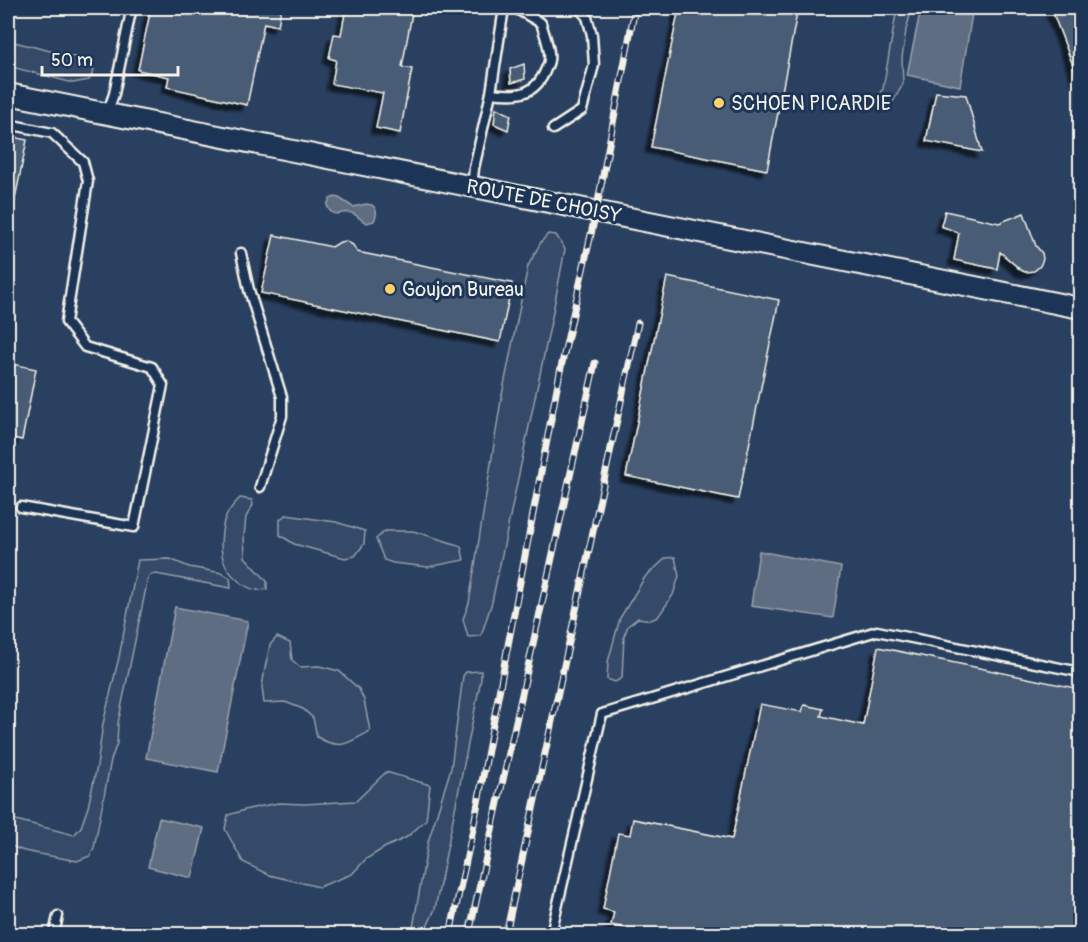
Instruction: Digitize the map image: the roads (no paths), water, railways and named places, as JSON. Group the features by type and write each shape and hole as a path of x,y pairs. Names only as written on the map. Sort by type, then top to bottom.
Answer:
{"street":[{"name":"ROUTE DE CHOISY","path":"8,94 1080,308"}],"lane":[{"path":"107,114 114,94 133,8"},
{"path":"472,187 474,168 491,93 504,8"},
{"path":"491,93 511,95 529,92 543,76 550,59 541,23 515,8"},
{"path":"553,129 582,110 594,65 592,35 587,17 579,8"},
{"path":"8,124 52,133 83,162 88,181 66,322 85,347 152,367 163,385 134,527 21,507"},
{"path":"241,253 249,291 282,397 282,416 260,487"},
{"path":"551,934 602,714 877,631 1080,672"},
{"path":"54,934 58,916"}],"railway":[{"path":"450,934 473,829 560,372 596,212 635,8"},
{"path":"506,934 638,323"},
{"path":"469,934 595,363"},
{"path":"8,506 10,496"}],"place":[{"name":"SCHOEN PICARDIE","path":"719,103"},
{"name":"Goujon Bureau","path":"390,289"}]}
